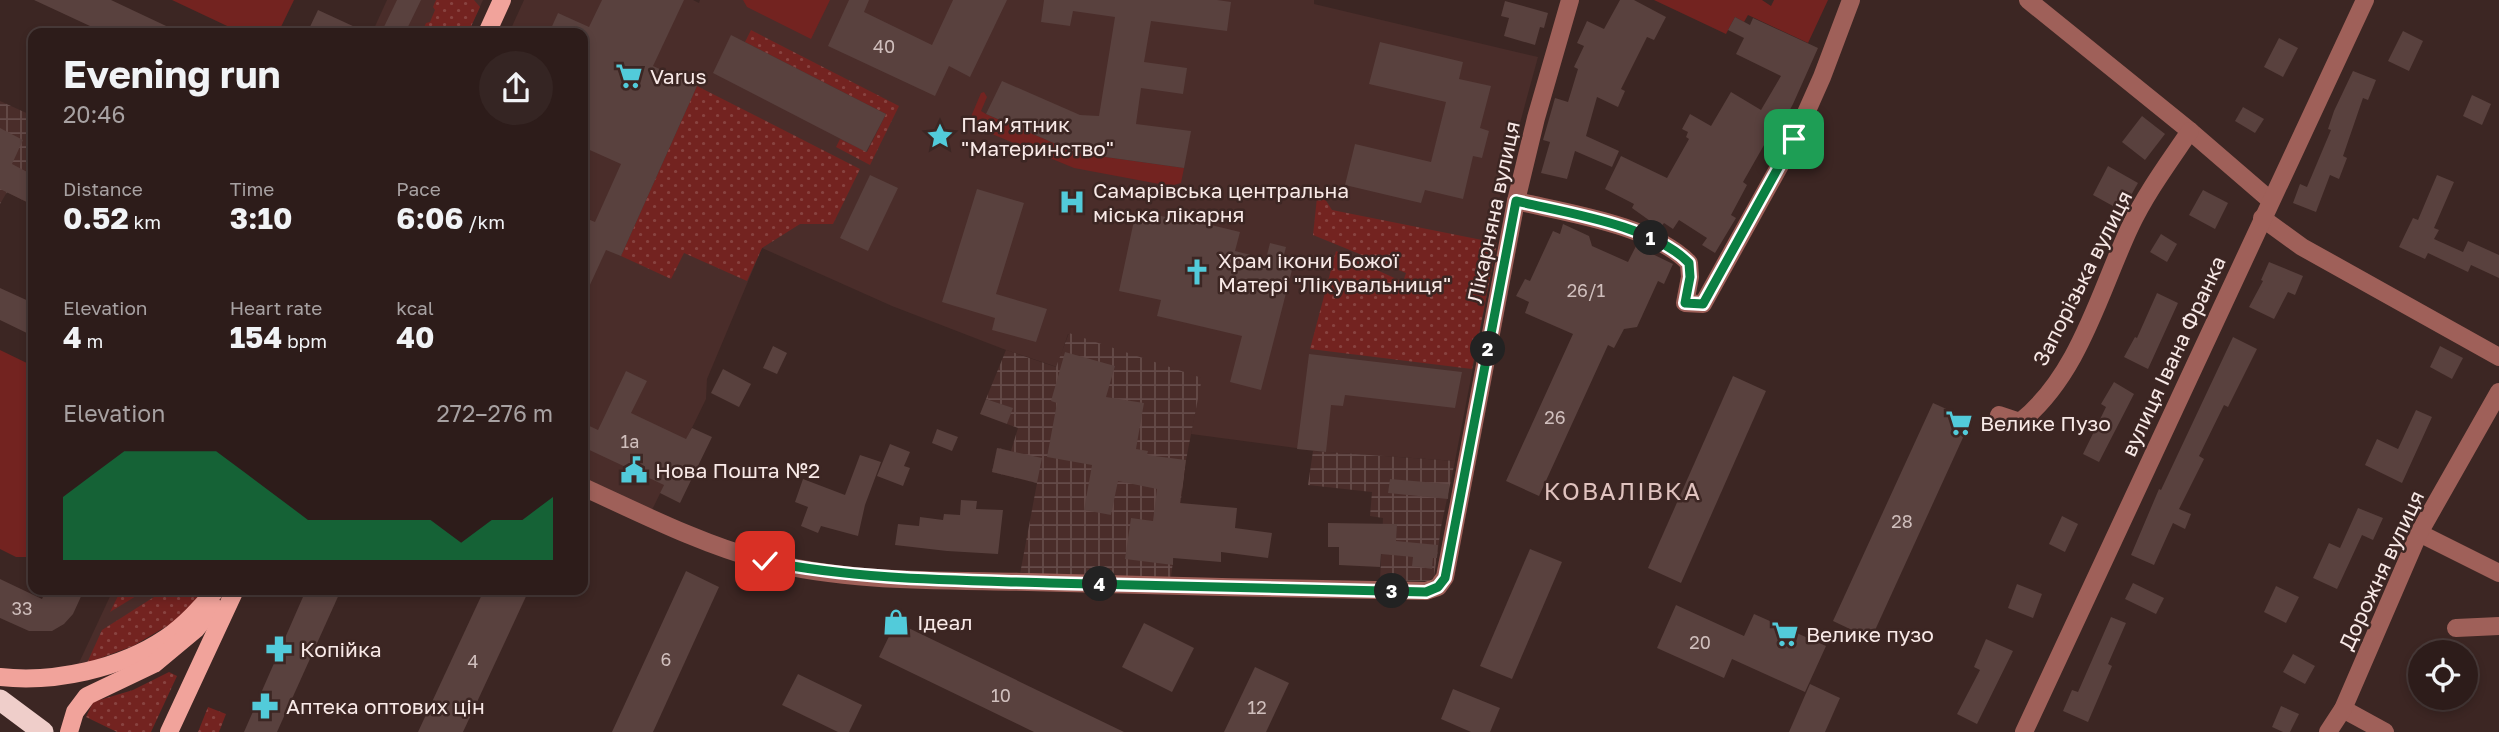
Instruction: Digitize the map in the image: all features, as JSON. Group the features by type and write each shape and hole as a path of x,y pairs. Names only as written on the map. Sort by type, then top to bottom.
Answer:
{"highway":[{"path":"0,700 43,732"}],"main road":[{"path":"489,28 502,0"},
{"path":"0,677 58,676 92,670 135,655 166,638 199,610 212,595"},
{"path":"69,732 75,712 86,696 143,671 175,649 196,629 222,595"},
{"path":"169,732 233,595"},
{"path":"180,732 193,681"}],"street":[{"name":"Лікарняна вулиця","path":"588,489 721,548 809,570 862,576 962,581 1426,592 1438,587 1445,578 1516,201 1536,118 1570,0"},
{"path":"1516,201 1600,220 1650,237 1677,250 1689,263 1690,277 1685,303 1703,304 1794,139 1822,77 1851,0"},
{"path":"2028,0 2190,131 2270,200"},
{"name":"вулиця Івана Франка","path":"2024,732 2365,0"},
{"name":"Запорізька вулиця","path":"1999,415 2020,422 2040,406 2074,354 2131,224 2190,131"},
{"path":"2262,218 2302,247 2499,357"},
{"name":"Дорожня вулиця","path":"2328,732 2343,709 2418,533 2499,391"},
{"path":"2418,533 2499,572"},
{"path":"2456,628 2499,626"},
{"path":"2343,709 2385,732"}],"shaded area":[{"path":"172,0 294,0 280,28 231,28"},
{"path":"387,0 483,0 470,28 374,28"},
{"path":"436,0 474,0 480,7 470,28 424,28 430,22 435,10 433,7"},
{"name":"Самарівська центральна міська лікарня","path":"524,0 693,0 699,3 700,0 1314,0 1314,4 1538,57 1488,240 1497,243 1455,461 1326,452 1191,434 1201,378 1068,334 1057,367 892,306 762,248 707,379 706,399 652,510 588,480 588,28 511,28"},
{"path":"743,0 830,0 811,39 747,7"},
{"path":"1654,0 1762,0 1771,6 1774,0 1828,0 1808,43 1748,15 1744,22 1735,17 1726,34"},
{"path":"751,30 899,106 870,165 836,147 840,139 867,152 886,114 745,42"},
{"path":"697,86 860,169 833,224 800,224 762,248 747,281 684,253 671,279 621,256"},
{"path":"984,92 987,97 981,111 986,114 1077,153 1184,168 1181,183 1170,186 1074,168 975,127 970,124 970,119 981,93"},
{"path":"0,101 28,114 28,202 7,192 0,204"},
{"path":"1318,188 1332,210 1497,243 1472,369 1310,349 1336,251 1403,282 1406,273 1313,235"},
{"path":"1069,333 1202,378 1186,460 1171,577 1020,574 1037,483 992,472 998,448 1011,451 1018,428 1007,424 1012,408 986,399 1006,350 1056,367"},
{"path":"0,350 28,364 28,555 16,557 0,549"},
{"path":"1313,451 1455,461 1434,577 1428,581 1380,581 1383,518 1370,516 1372,492 1308,485"},
{"path":"111,595 199,595 87,663 78,665"},
{"path":"118,595 138,595 110,612"},
{"path":"157,595 202,595 174,622 133,646 87,663 102,630"},
{"path":"169,672 177,676 151,732 117,732 86,717 93,702 133,690"},
{"path":"208,707 226,714 219,732 198,732"}],"building":[{"path":"34,0 111,0 170,28 94,28"},
{"path":"397,0 421,0 407,28 383,28"},
{"path":"602,0 684,0 653,66 697,86 621,256 606,250 588,289 588,219 595,222 621,164 588,149 588,28 551,28 558,13 589,27"},
{"path":"849,0 869,0 864,12 932,45 953,0 1007,0 970,77 949,66 935,96 828,46"},
{"path":"1044,0 1231,2 1227,31 1151,21 1144,62 1187,68 1183,94 1141,88 1136,124 1191,131 1184,168 1077,153 986,114 1002,81 1080,115 1099,116 1115,17 1073,11 1070,26 1041,22"},
{"path":"1620,0 1634,0 1666,17 1654,40 1647,37 1621,89 1625,91 1618,107 1597,97 1586,136 1619,151 1612,167 1575,151 1567,179 1541,173 1550,142 1543,140 1555,98 1568,102 1578,69 1574,67 1584,46 1577,43 1587,21 1604,29"},
{"path":"1505,1 1548,13 1544,28 1540,27 1535,45 1504,36 1509,18 1501,16"},
{"path":"318,10 357,28 309,28"},
{"path":"1735,17 1750,25 1753,18 1818,48 1777,134 1772,131 1743,182 1747,185 1731,215 1736,218 1715,253 1702,245 1707,238 1679,220 1673,229 1664,223 1660,228 1632,208 1634,204 1605,189 1621,156 1667,178 1689,139 1686,137 1688,132 1682,129 1690,114 1711,126 1731,92 1761,110 1781,76 1736,54 1744,38 1728,30"},
{"path":"2403,31 2423,41 2409,71 2388,61"},
{"path":"731,35 886,114 866,152 713,73"},
{"path":"2279,38 2298,48 2283,77 2264,67"},
{"path":"1380,42 1463,62 1459,79 1491,86 1480,128 1489,131 1482,158 1473,156 1463,199 1425,190 1421,203 1345,185 1355,144 1431,162 1446,102 1369,84"},
{"path":"2353,71 2376,80 2368,100 2363,98 2343,156 2347,158 2339,179 2330,175 2316,212 2293,203 2300,184 2307,187 2331,130 2328,129 2334,111"},
{"path":"2472,95 2491,104 2482,125 2463,116"},
{"path":"2243,107 2264,119 2255,133 2235,121"},
{"path":"2142,116 2165,134 2145,160 2122,142"},
{"path":"0,128 23,140 12,164 28,172 28,203 0,189"},
{"path":"2108,166 2138,183 2122,211 2093,195"},
{"path":"870,175 898,188 868,251 840,238"},
{"path":"2437,175 2454,182 2434,228 2439,230 2434,239 2463,252 2468,241 2499,255 2499,278 2471,265 2468,272 2428,253 2425,259 2399,247 2413,218 2418,220"},
{"path":"977,189 1024,203 996,294 1047,309 1036,342 992,330 995,318 942,302"},
{"path":"2203,190 2228,203 2215,229 2189,215"},
{"path":"1136,211 1181,220 1182,218 1240,232 1235,251 1266,259 1270,243 1286,247 1282,263 1293,266 1261,390 1230,382 1242,336 1157,316 1161,300 1119,291"},
{"path":"1563,224 1589,236 1592,246 1628,262 1636,246 1673,264 1664,284 1658,281 1637,327 1624,329 1614,348 1608,345 1539,496 1506,481 1573,334 1525,313 1529,302 1516,296 1525,279 1530,281 1553,231 1560,234"},
{"path":"2161,234 2177,244 2167,262 2150,252"},
{"path":"2269,262 2303,276 2295,295 2288,292 2274,319 2249,307 2263,281 2261,280"},
{"path":"0,288 28,301 28,334 0,320"},
{"path":"2157,293 2178,303 2148,369 2124,357 2135,337 2137,338"},
{"path":"2233,337 2257,349 2228,407 2224,405 2199,456 2204,459 2179,509 2191,514 2185,529 2173,523 2154,565 2131,555 2159,489 2161,490"},
{"path":"773,346 787,353 777,374 763,368"},
{"path":"2440,346 2463,358 2452,379 2430,367"},
{"path":"1065,352 1115,366 1106,397 1144,403 1136,449 1148,451 1147,455 1186,460 1180,503 1237,508 1235,528 1272,533 1268,558 1221,552 1221,562 1173,558 1173,565 1125,559 1131,518 1153,521 1157,489 1118,481 1111,515 1084,510 1092,465 1047,457 1057,403 1051,401"},
{"path":"1309,354 1462,372 1455,408 1345,395 1343,406 1331,405 1326,452 1297,449"},
{"path":"723,369 751,384 739,407 711,393"},
{"path":"626,371 647,381 631,413 686,439 692,428 712,437 680,503 660,493 664,485 588,449 588,425 598,430"},
{"path":"1733,376 1766,391 1681,583 1648,568"},
{"path":"2114,382 2134,394 2099,462 2083,454 2106,407 2101,404"},
{"path":"986,399 1013,408 1007,424 980,414"},
{"path":"1933,403 1971,420 1871,639 1833,621"},
{"path":"2416,410 2432,417 2402,483 2365,465 2377,439 2398,449"},
{"path":"937,429 958,437 952,451 932,443"},
{"path":"890,444 910,452 904,466 910,468 903,486 877,476"},
{"path":"997,448 1042,458 1037,483 992,472"},
{"path":"860,455 881,462 865,505 858,536 821,526 818,533 801,526 808,507 795,502 803,479 845,495"},
{"path":"1390,479 1449,484 1448,499 1388,493"},
{"path":"961,500 977,501 976,509 1003,510 998,554 895,545 898,524 919,526 920,517 943,520 944,514 960,515"},
{"path":"2358,508 2383,518 2373,540 2362,535 2337,589 2313,578 2329,543 2340,548"},
{"path":"2062,516 2078,524 2065,552 2049,544"},
{"path":"1328,523 1397,524 1396,541 1438,545 1437,558 1433,558 1432,569 1412,566 1413,557 1381,554 1380,567 1339,565 1339,547 1328,547"},
{"path":"1530,549 1562,562 1512,679 1480,666"},
{"path":"686,571 719,587 653,732 612,732"},
{"path":"0,579 28,592 28,595 42,599 44,595 82,595 73,614 64,624 52,631 29,631 0,618"},
{"path":"2133,583 2164,598 2156,614 2125,599"},
{"path":"2017,584 2042,594 2033,618 2008,608"},
{"path":"2276,586 2299,597 2286,623 2264,612"},
{"path":"304,595 339,595 277,732 244,732"},
{"path":"482,595 527,595 463,732 418,732"},
{"path":"1676,605 1744,636 1754,614 1826,646 1805,692 1732,659 1724,678 1657,648"},
{"path":"2111,617 2126,623 2108,664 2112,666 2088,722 2063,711 2072,690 2078,692"},
{"path":"896,622 1124,732 1034,732 879,657"},
{"path":"1144,623 1194,648 1172,692 1122,667"},
{"path":"1986,639 2013,651 1977,724 1957,714 1980,670 1974,667"},
{"path":"2293,654 2315,666 2305,684 2283,672"},
{"path":"1255,667 1289,683 1266,732 1224,732"},
{"path":"798,674 862,705 849,732 838,732 782,705"},
{"path":"1810,684 1840,698 1825,732 1789,732"},
{"path":"1453,689 1500,708 1490,732 1471,732 1441,719"},
{"path":"2281,706 2299,714 2290,732 2272,727"}],"place":[{"name":"Varus","path":"629,76"},
{"name":"Пам’ятник \"Материнство\"","path":"940,136"},
{"name":"Самарівська центральна міська лікарня","path":"1072,202"},
{"name":"Храм ікони Божої Матері \"Лікувальниця\"","path":"1197,272"},
{"name":"Велике Пузо","path":"1959,423"},
{"name":"Нова Пошта №2","path":"634,470"},
{"name":"Ідеал","path":"896,622"},
{"name":"Велике пузо","path":"1785,634"},
{"name":"Копійка","path":"279,649"},
{"name":"Аптека оптових цін","path":"265,706"}],"district":[{"name":"КОВАЛІВКА","path":"1623,490"}],"route":[{"path":"765,561 809,570 862,576 962,581 1426,592 1438,587 1445,578 1516,201 1600,220 1650,237 1677,250 1689,263 1690,277 1685,303 1703,304 1794,139"}]}
